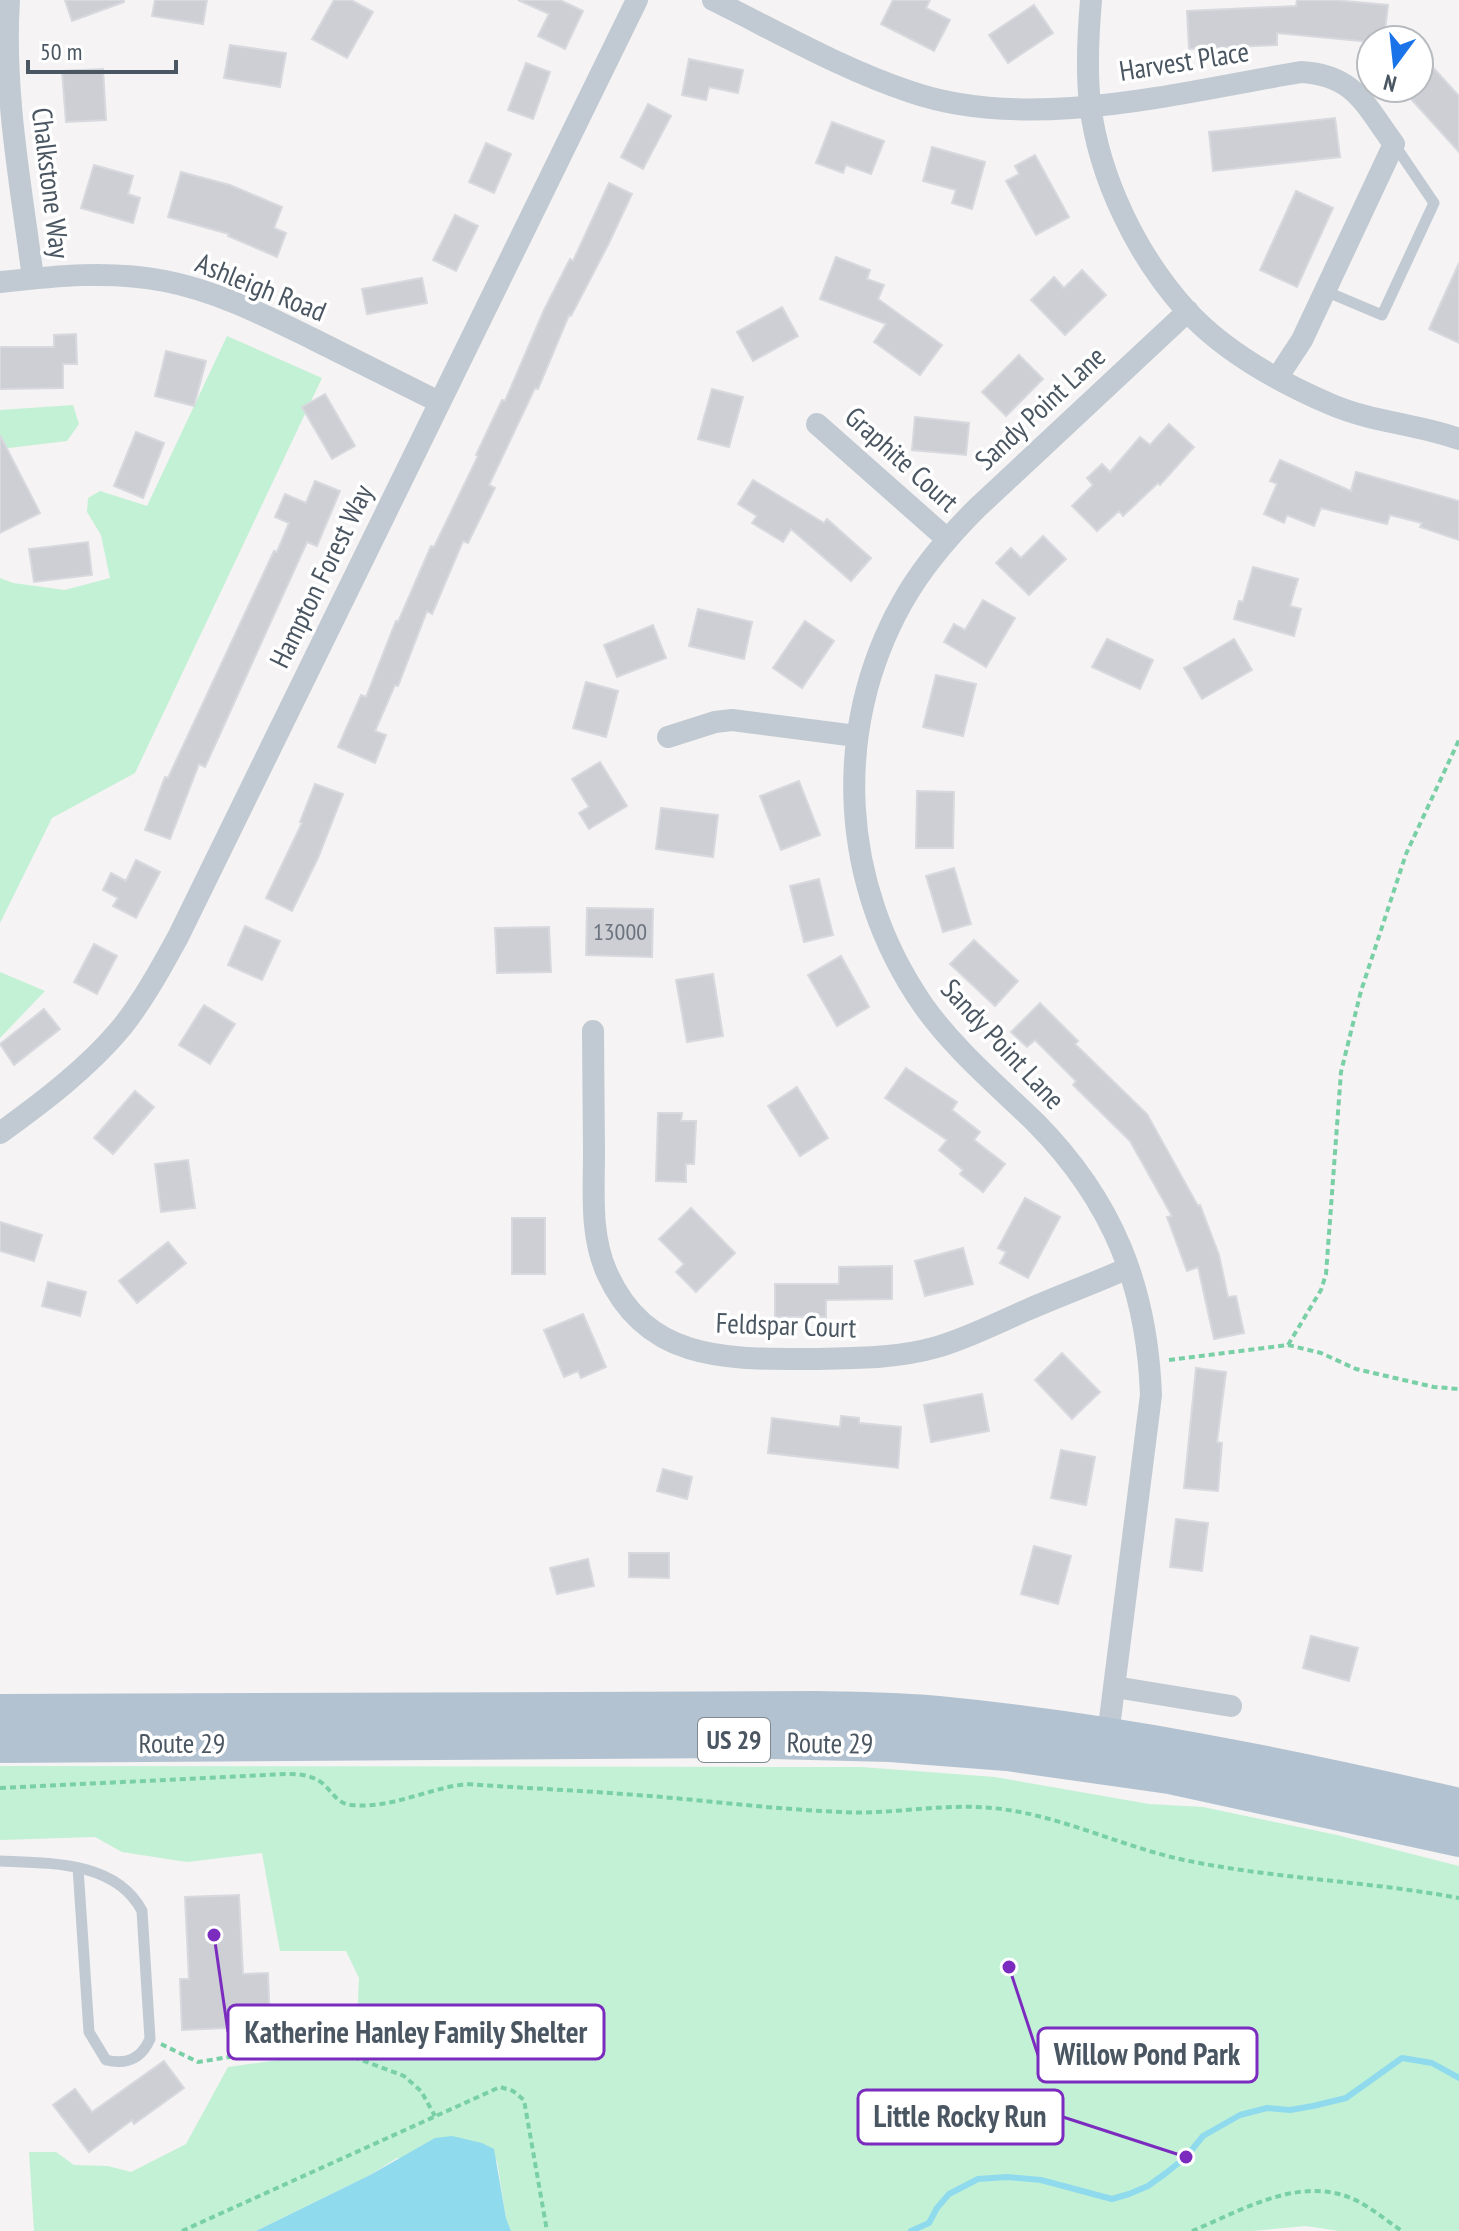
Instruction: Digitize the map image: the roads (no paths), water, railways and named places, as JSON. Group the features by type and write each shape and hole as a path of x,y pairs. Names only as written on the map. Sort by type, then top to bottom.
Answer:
{"main road":[{"name":"Route 29","path":"0,1712 817,1709 936,1714 1108,1735 1220,1753 1459,1806"},
{"name":"Route 29","path":"0,1745 735,1740 890,1744 1007,1753 1169,1776 1459,1839"}],"street":[{"name":"Chalkstone Way","path":"9,0 8,65 13,129 33,278"},
{"name":"Hampton Forest Way","path":"0,1133 92,1058 147,993 185,923 637,0"},
{"name":"Harvest Place","path":"713,0 865,74 912,93 951,103 987,107 1091,107 1301,72 1321,73 1340,80 1356,93 1394,144"},
{"path":"1091,0 1088,43 1091,107 1101,154 1125,217 1166,284 1188,311 1215,336 1277,378 1333,405 1459,439"},
{"path":"1277,378 1302,340 1394,144"},
{"name":"Ashleigh Road","path":"0,282 79,274 114,275 165,281 200,290 284,325 439,402"},
{"name":"Sandy Point Lane","path":"1108,1735 1146,1454 1151,1395 1150,1361 1141,1308 1110,1220 1075,1166 952,1040 924,1007 883,935 867,890 855,830 856,736 868,682 887,632 919,575 947,539 1188,311"},
{"name":"Graphite Court","path":"817,424 947,539"},
{"path":"668,737 715,722 732,720 856,736"},
{"name":"Feldspar Court","path":"593,1031 594,1213 600,1254 612,1283 631,1310 655,1331 680,1346 708,1355 740,1359 864,1358 907,1354 960,1338 1128,1268"},
{"path":"1115,1687 1231,1706"}],"lane":[{"path":"1325,291 1382,315 1434,203 1394,144"},
{"path":"0,1861 53,1863 78,1868 91,1871 122,1886 136,1899 142,1911 150,2039 145,2051 133,2060 118,2063 106,2060 98,2052 89,2032 78,1868"}],"water":[{"path":"452,2136 494,2149 511,2231 256,2231 370,2175 435,2138"}],"waterway":[{"path":"911,2231 929,2223 949,2194 978,2179 1007,2177 1041,2180 1112,2199 1129,2194 1148,2186 1186,2157 1203,2136 1240,2115 1267,2108 1290,2110 1346,2098 1402,2058 1432,2063 1459,2078"}],"place":[{"name":"Katherine Hanley Family Shelter","path":"214,1935"},
{"name":"Willow Pond Park","path":"1009,1967"},
{"name":"Little Rocky Run","path":"1186,2157"}]}
